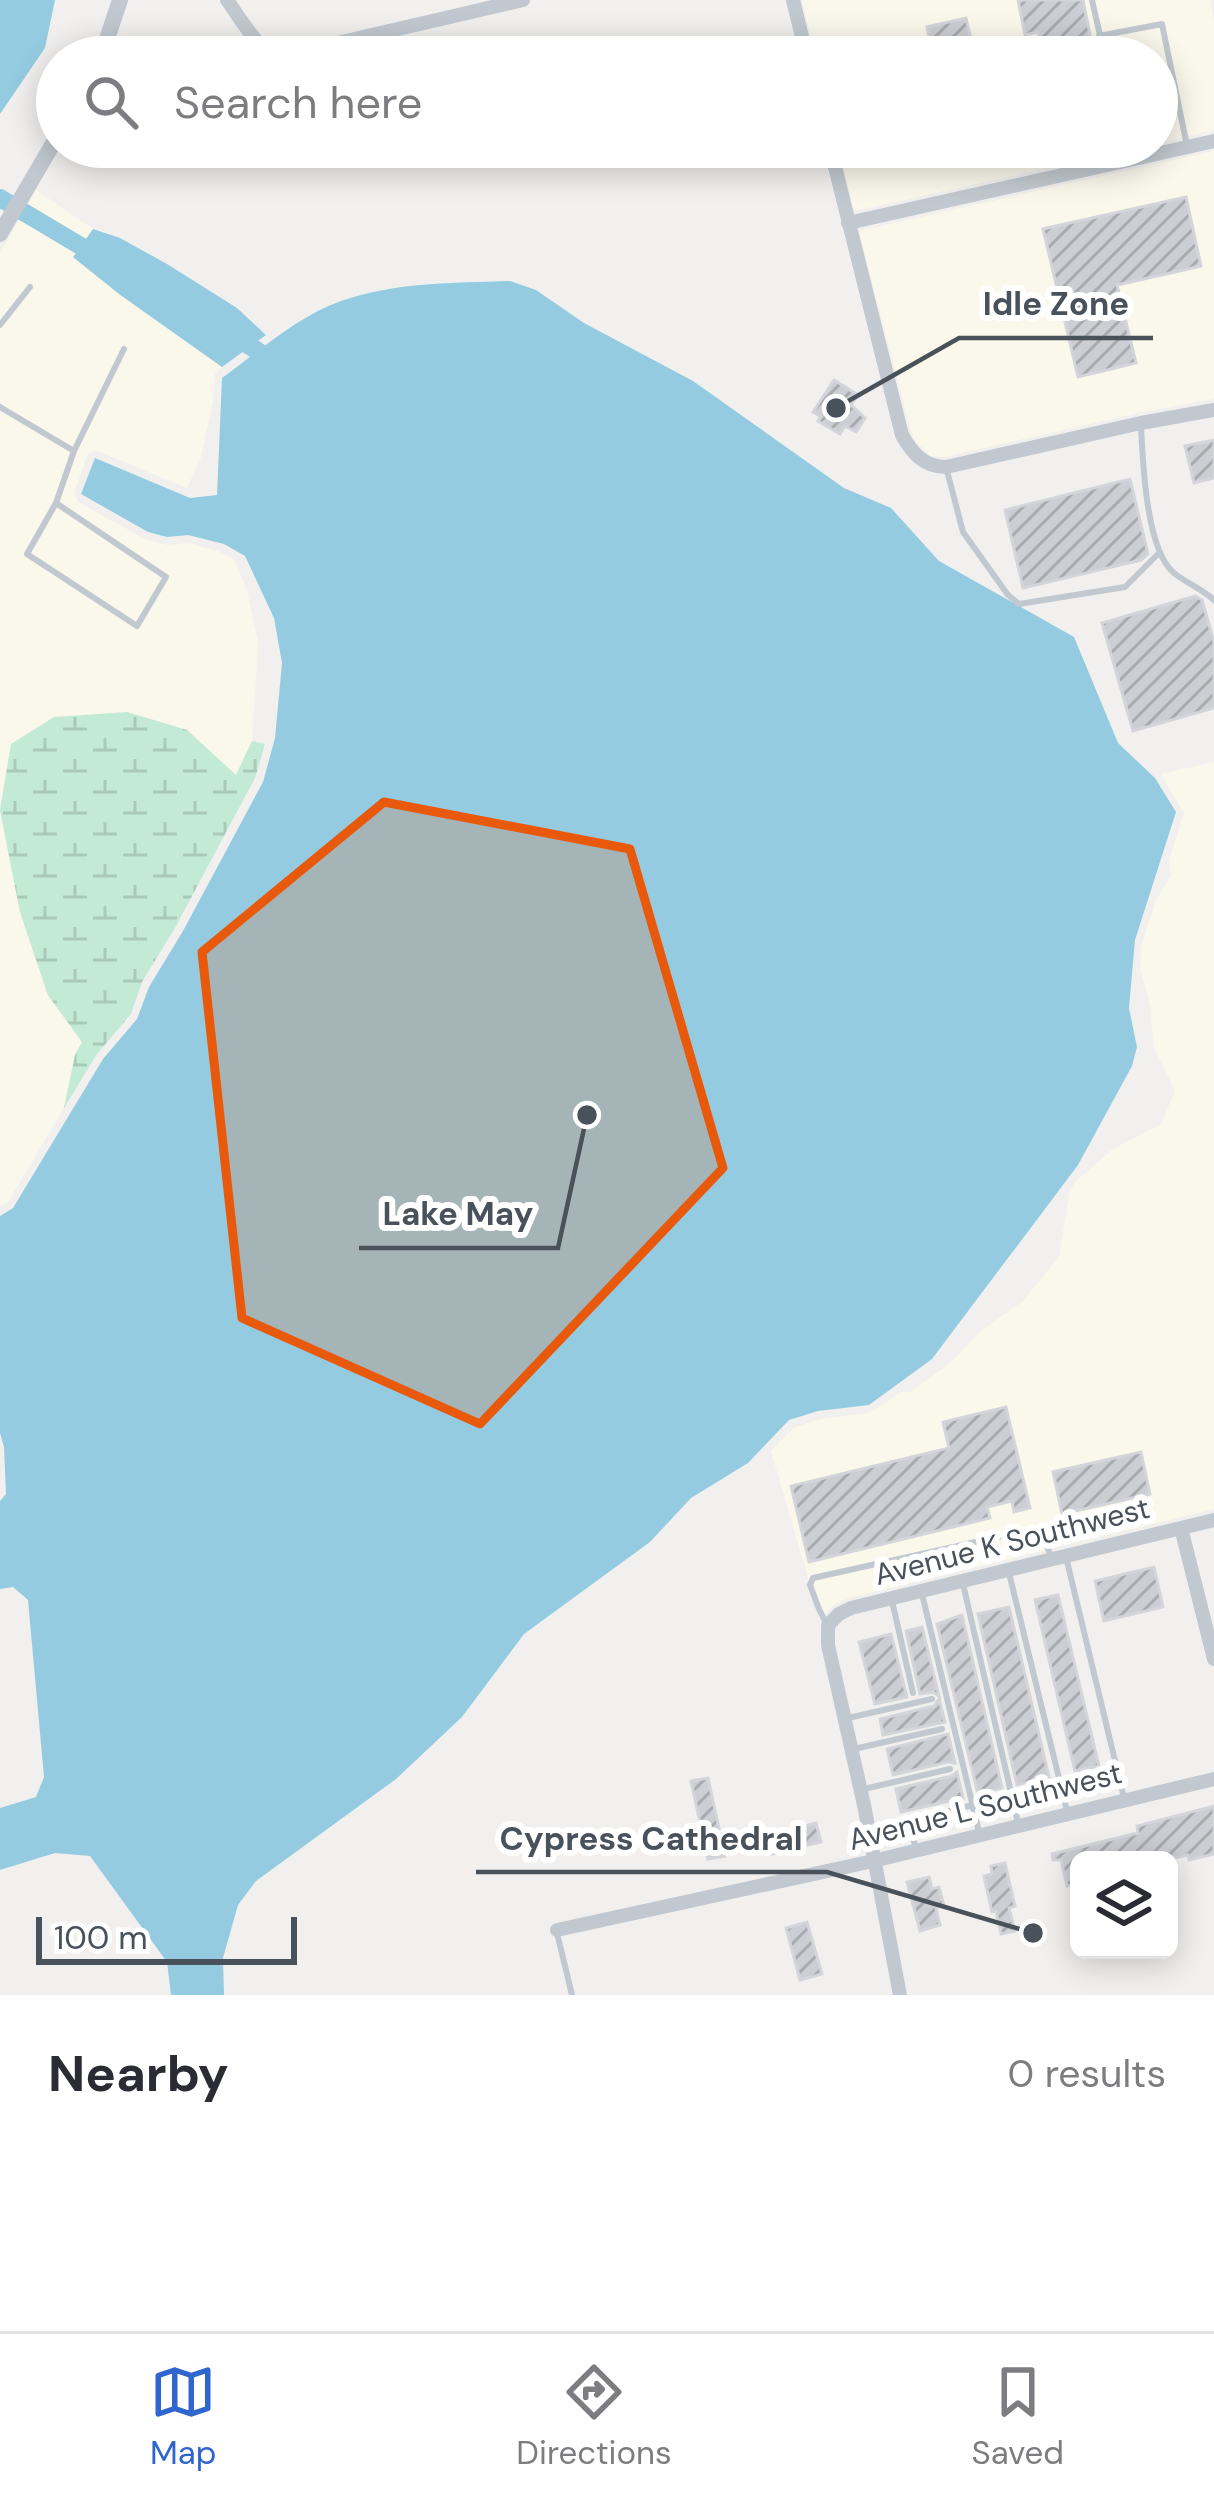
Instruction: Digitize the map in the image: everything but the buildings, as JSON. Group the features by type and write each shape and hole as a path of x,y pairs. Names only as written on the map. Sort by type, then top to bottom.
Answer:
{"street":[{"path":"108,36 120,0"},
{"path":"227,0 254,36"},
{"path":"366,36 518,0"},
{"path":"793,0 802,36"},
{"path":"1178,148 1214,141"},
{"path":"2,232 38,168"},
{"path":"835,168 898,422 909,448 932,467 1214,410"},
{"path":"848,224 1074,168"},
{"name":"Avenue K Southwest","path":"828,1625 851,1608 1214,1520"},
{"path":"1181,1528 1214,1659"},
{"path":"828,1625 828,1645 900,1995"},
{"name":"Avenue L Southwest","path":"556,1930 873,1861 1214,1779"}],"lane":[{"path":"1092,0 1100,36 1162,24 1164,36"},
{"path":"1178,103 1187,147"},
{"path":"0,325 29,287"},
{"path":"56,503 166,577 137,626 27,554 56,503 74,451 124,349"},
{"path":"0,407 74,451"},
{"path":"1141,423 1143,473 1158,554 1174,574 1214,600"},
{"path":"946,467 963,532 1018,604 1125,587 1158,554"},
{"path":"828,1625 810,1585 813,1578 1034,1529 1041,1532 1059,1558 1124,1800"},
{"path":"1008,1570 1067,1814"},
{"path":"962,1581 1019,1825"},
{"path":"922,1591 980,1834"},
{"path":"892,1598 914,1693"},
{"path":"844,1719 932,1699"},
{"path":"851,1750 942,1729"},
{"path":"860,1790 950,1768"},
{"path":"916,1850 911,1828 915,1820 973,1805"},
{"path":"556,1930 572,1995"}],"highlighted area":[{"path":"384,802 630,849 723,1168 480,1424 242,1318 202,952"}],"shaded area":[{"path":"802,0 1210,0 1214,130 1178,138 1178,36 811,36"},
{"path":"1214,151 1214,399 931,456 911,431 859,231 1139,168 1178,168 1178,159"},
{"path":"844,168 1047,168 854,211"},
{"path":"36,190 93,229 73,257 222,367 215,374 201,457 187,488 95,450 88,454 74,493 78,502 147,540 188,543 234,559 247,590 258,643 256,679 252,741 236,775 187,730 127,712 11,744 0,808 0,253"},
{"path":"1214,762 1214,1509 849,1598 822,1613 820,1619 771,1451 793,1428 820,1419 870,1413 949,1364 981,1331 1023,1301 1059,1257 1070,1190 1076,1181 1113,1149 1161,1124 1175,1091 1154,1048 1150,1004 1140,968 1142,942 1156,900 1171,876 1169,860 1184,813 1161,774"},
{"path":"0,810 20,912 47,995 82,1042 64,1108 8,1202 0,1206"}],"green space":[{"path":"127,712 187,730 236,775 252,741 265,744 255,778 142,982 131,1014 97,1054 64,1108 82,1042 48,995 20,912 0,810 11,744 54,717"}],"water":[{"path":"0,0 55,0 48,36 36,36 36,61 0,114"},
{"path":"93,229 167,264 237,308 266,335 222,367 73,257"},
{"path":"510,281 536,290 584,323 693,381 844,488 891,508 939,561 1074,637 1118,743 1155,778 1176,812 1135,940 1129,1008 1137,1047 1132,1066 1078,1165 932,1359 869,1405 789,1420 748,1463 691,1498 650,1542 524,1634 462,1717 396,1779 256,1881 238,1905 223,1958 224,1995 171,1995 167,1962 90,1856 55,1853 0,1870 0,1808 36,1797 44,1777 28,1600 13,1587 0,1589 0,1501 6,1494 0,1433 0,1216 13,1208 103,1059 137,1019 149,987 263,782 275,738 282,663 274,618 245,556 224,544 188,535 148,532 81,494 95,458 190,498 217,495 222,378 279,335 341,301 383,290"}],"waterway":[{"path":"0,198 99,257"},
{"path":"231,335 258,351"}],"place":[{"name":"Idle Zone","path":"836,408"},
{"name":"Lake May","path":"587,1115"},
{"name":"Cypress Cathedral","path":"1033,1933"}]}
